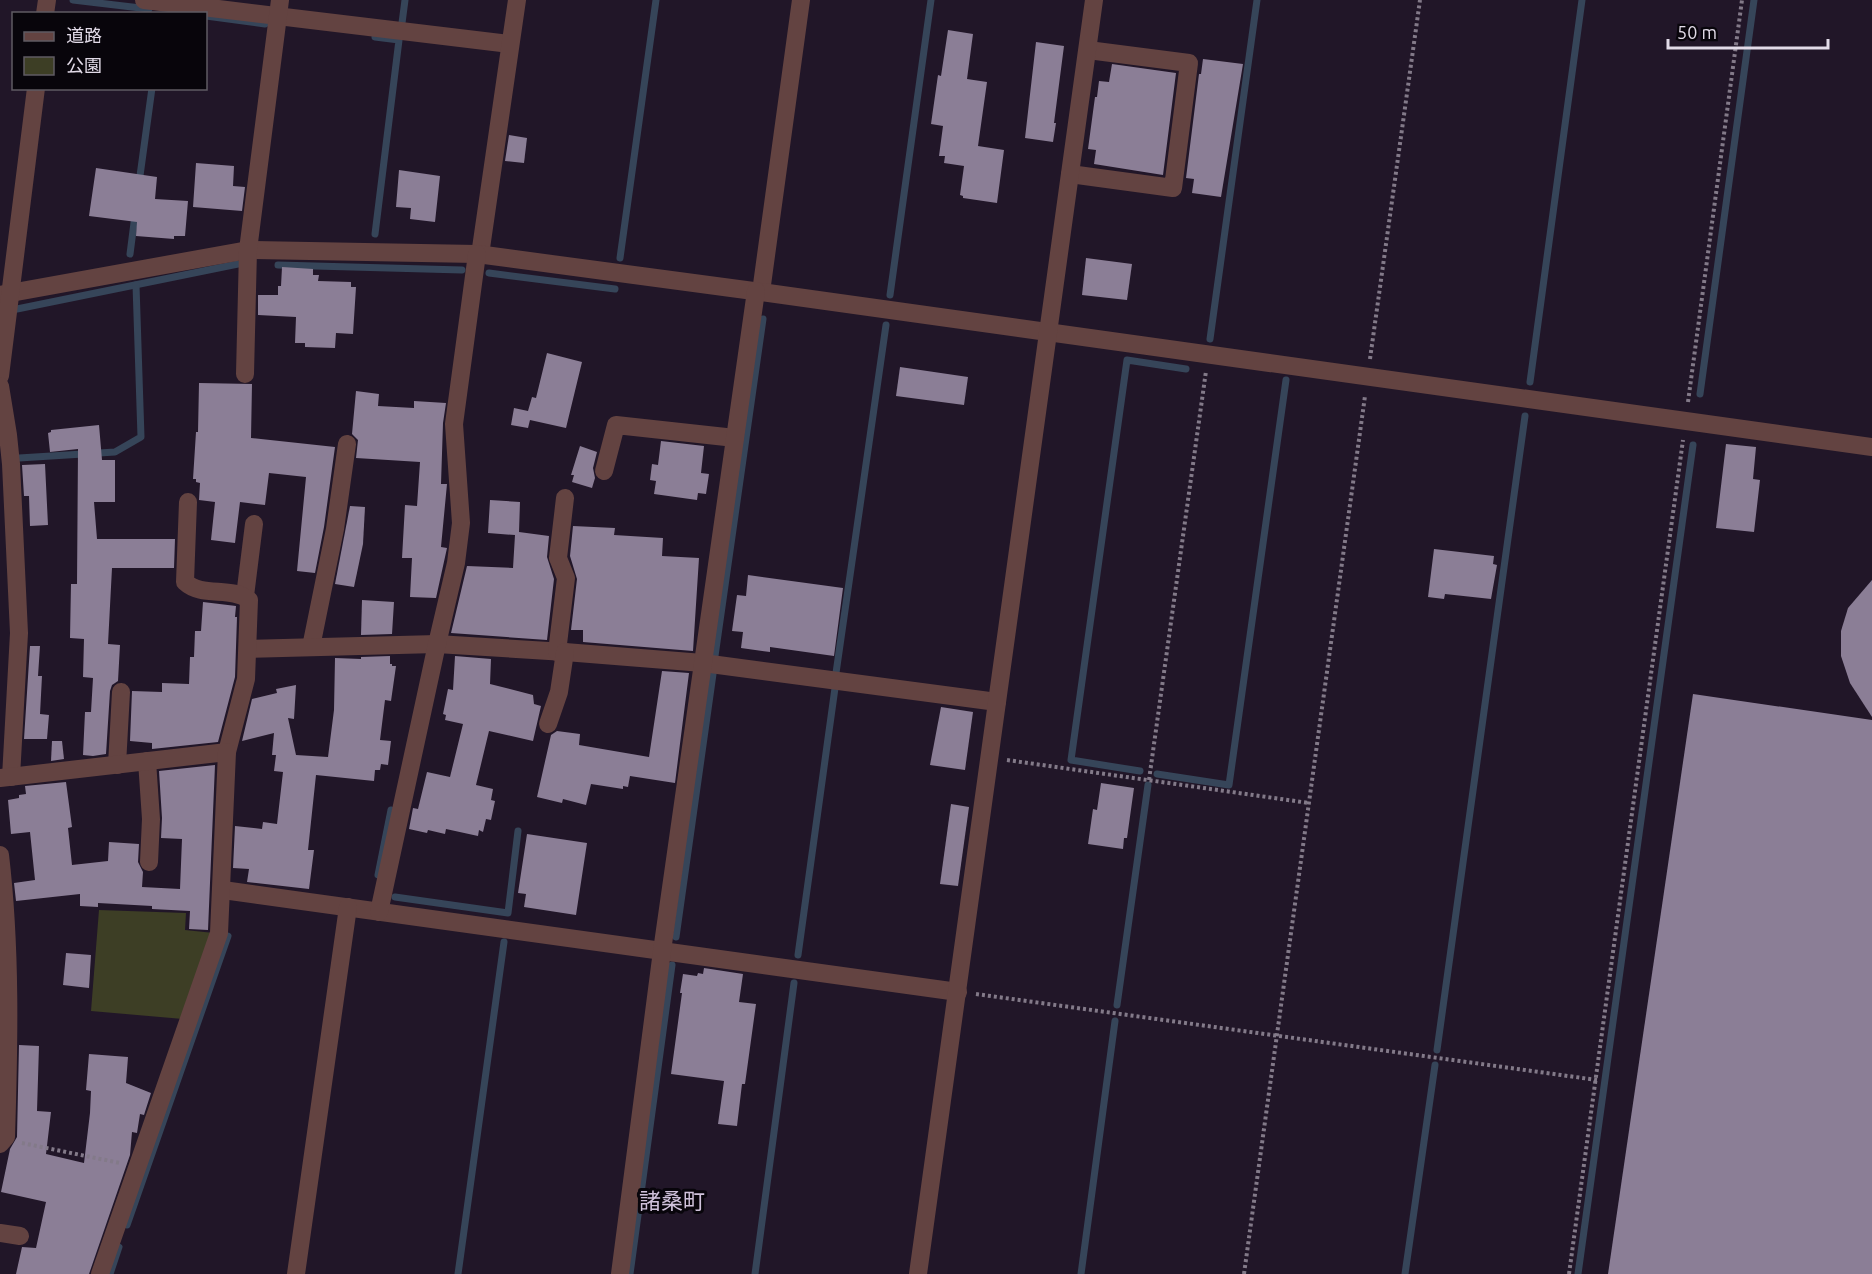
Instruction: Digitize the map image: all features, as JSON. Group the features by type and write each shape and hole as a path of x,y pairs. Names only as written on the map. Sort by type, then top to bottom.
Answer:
{"street":[{"path":"144,0 279,8 510,44"},
{"path":"379,912 456,563 461,523 454,424 517,0"},
{"path":"620,1274 662,951 735,438 801,0"},
{"path":"918,1274 1094,0"},
{"path":"245,374 248,250 279,8"},
{"path":"1070,174 1173,188 1189,63 1088,50"},
{"path":"0,376 5,295 36,90"},
{"path":"5,295 248,250 479,255 1872,447"},
{"path":"0,386 11,464 19,633 6,778 227,752"},
{"path":"604,471 616,425 735,438"},
{"path":"311,647 335,529 347,444"},
{"path":"548,724 559,692 566,578 558,558 565,498"},
{"path":"100,1274 219,933 223,890 227,752 246,679 249,600 242,594 192,588 186,582 188,502"},
{"path":"245,596 254,524"},
{"path":"248,649 437,644 561,652 703,663 997,702"},
{"path":"117,765 121,692"},
{"path":"147,761 151,819 149,862"},
{"path":"0,855 6,906 9,1051 2,1142"},
{"path":"223,890 958,992"},
{"path":"296,1274 348,907"},
{"path":"0,1233 20,1236"}],"path":[{"path":"1244,1274 1420,0"},
{"path":"1569,1274 1742,0"},
{"path":"1149,780 1208,355"},
{"path":"990,758 1309,803"},
{"path":"958,992 1597,1080"},
{"path":"2,1142 138,1167"}],"green space":[{"path":"99,910 186,913 185,930 214,933 183,1019 91,1011"}],"building":[{"path":"948,30 973,34 967,79 987,82 978,146 1004,150 997,203 963,198 960,195 964,166 944,163 945,156 939,156 943,126 931,124 938,75 941,76"},
{"path":"1036,42 1064,46 1053,142 1025,138"},
{"path":"1203,59 1243,64 1221,197 1192,193 1194,179 1186,178 1199,74 1201,74"},
{"path":"1112,64 1176,73 1163,175 1094,164 1096,150 1088,149 1095,97 1097,97 1099,81 1109,82"},
{"path":"509,135 527,138 524,163 505,161"},
{"path":"196,163 234,166 233,186 245,187 242,211 193,207"},
{"path":"96,168 157,177 155,199 188,201 185,236 174,236 174,239 136,236 137,222 89,216"},
{"path":"399,170 440,176 435,222 410,219 411,208 396,207"},
{"path":"1086,258 1132,264 1127,300 1082,295"},
{"path":"282,267 313,269 313,275 319,275 318,281 351,282 351,287 356,287 353,334 336,333 335,348 305,347 305,343 295,343 296,317 258,315 258,295 278,295"},
{"path":"547,353 582,362 566,428 530,420 528,428 511,425 514,408 528,411 532,397 536,398"},
{"path":"900,367 968,377 964,405 896,396"},
{"path":"199,383 252,384 251,438 335,447 315,573 297,571 306,477 269,473 265,505 240,502 235,543 211,540 215,502 199,500 200,483 193,479 196,432 198,432"},
{"path":"356,391 379,394 378,406 414,408 414,401 446,403 441,484 447,484 441,547 447,548 436,598 410,597 412,558 402,558 405,505 417,506 420,462 356,458 358,440 352,434"},
{"path":"99,425 102,460 115,460 115,502 94,502 97,539 175,539 174,568 112,568 108,644 120,645 118,681 112,685 110,691 106,754 93,756 83,755 85,712 91,712 93,678 83,677 84,639 70,638 71,584 77,584 78,449 50,452 48,433 51,430"},
{"path":"661,441 704,446 701,473 709,474 706,494 698,493 697,500 654,494 656,481 650,480 652,464 658,465"},
{"path":"1726,444 1756,447 1753,479 1760,480 1754,532 1716,528"},
{"path":"580,446 597,452 592,488 572,482 574,475 571,475"},
{"path":"45,464 48,525 30,526 29,496 24,496 22,465"},
{"path":"490,500 520,502 519,532 549,536 547,557 554,579 547,640 451,633 467,566 513,568 515,535 488,533"},
{"path":"350,506 365,507 363,544 354,587 335,584"},
{"path":"573,526 615,528 614,535 663,538 662,556 699,558 693,651 583,642 583,630 571,630 577,579 570,556"},
{"path":"1434,549 1494,556 1493,564 1497,565 1491,599 1445,594 1444,599 1428,597"},
{"path":"748,575 843,588 834,656 770,647 770,652 741,648 743,632 732,631 737,595 746,596"},
{"path":"1872,580 1872,717 1850,683 1841,656 1841,631 1848,608"},
{"path":"362,600 394,602 392,634 361,635"},
{"path":"203,602 236,606 235,677 218,742 152,749 152,743 130,741 132,691 162,692 162,683 189,684 190,657 194,657 195,631 201,631"},
{"path":"30,646 40,646 38,676 42,676 40,714 49,715 47,739 24,739"},
{"path":"390,656 390,664 396,666 391,701 385,700 380,740 391,741 388,765 381,764 380,770 375,770 374,781 316,775 308,850 314,850 309,889 247,882 249,869 233,868 235,826 262,829 263,822 277,824 283,772 274,771 276,755 272,755 274,733 242,741 252,699 277,693 276,689 296,685 294,719 288,718 296,755 328,757 334,710 335,658 361,659 361,657"},
{"path":"455,656 491,659 490,684 533,695 534,704 541,706 533,741 489,731 476,785 493,789 491,800 495,801 491,820 486,819 483,832 479,830 478,836 446,829 445,834 409,829 413,808 418,809 427,772 450,777 463,724 445,720 446,715 443,714 448,689 453,690"},
{"path":"662,671 689,673 675,783 630,776 628,787 623,786 623,789 591,784 586,805 563,799 562,803 537,797 551,735 557,731 580,734 579,745 649,757"},
{"path":"1693,694 1872,720 1872,1274 1608,1274"},
{"path":"941,707 973,712 965,770 930,765"},
{"path":"52,741 62,741 64,759 51,761"},
{"path":"215,765 208,930 189,929 190,911 98,903 98,907 80,906 80,894 16,901 14,883 35,880 30,832 11,834 8,800 26,794 25,786 66,782 72,827 68,828 72,865 108,861 109,842 139,844 138,862 143,872 142,887 180,889 182,839 161,838 159,771"},
{"path":"1101,783 1134,788 1127,838 1124,838 1123,849 1088,844 1093,809 1097,810"},
{"path":"951,804 969,807 958,886 940,884"},
{"path":"527,834 587,843 576,915 524,907 526,894 518,893"},
{"path":"66,953 91,955 89,988 63,985"},
{"path":"704,968 743,974 739,1002 756,1004 737,1126 718,1124 724,1081 671,1074 683,974 697,976 698,973 703,974"},
{"path":"19,1045 39,1046 37,1111 51,1112 46,1154 84,1163 90,1113 91,1091 86,1090 89,1054 128,1057 126,1083 151,1093 144,1115 140,1114 137,1133 132,1132 130,1155 89,1274 16,1274 22,1247 36,1248 46,1202 1,1192 10,1149 17,1137"}],"waterway":[{"path":"73,0 149,9"},
{"path":"402,23 405,0"},
{"path":"620,258 656,0"},
{"path":"890,295 931,0"},
{"path":"1210,339 1257,0"},
{"path":"1530,382 1582,0"},
{"path":"1700,394 1754,0"},
{"path":"207,16 265,24"},
{"path":"375,37 399,40 375,234"},
{"path":"139,183 152,90"},
{"path":"130,254 135,215"},
{"path":"17,309 238,264"},
{"path":"278,265 462,270"},
{"path":"489,273 615,289"},
{"path":"19,458 115,452 141,437 136,285"},
{"path":"715,656 763,319"},
{"path":"836,673 886,325"},
{"path":"1140,771 1071,760 1127,360 1186,369"},
{"path":"1157,774 1229,785 1286,380"},
{"path":"1437,1050 1525,416"},
{"path":"1578,1274 1693,445"},
{"path":"676,937 713,674"},
{"path":"798,955 835,688"},
{"path":"1117,1005 1148,785"},
{"path":"378,875 391,810"},
{"path":"395,897 508,913 518,831"},
{"path":"127,1225 228,936"},
{"path":"458,1274 504,942"},
{"path":"630,1274 672,965"},
{"path":"755,1274 794,983"},
{"path":"1081,1274 1115,1021"},
{"path":"1405,1274 1435,1065"},
{"path":"110,1274 119,1247"}],"district":[{"name":"諸桑町","path":"672,1200"}]}
